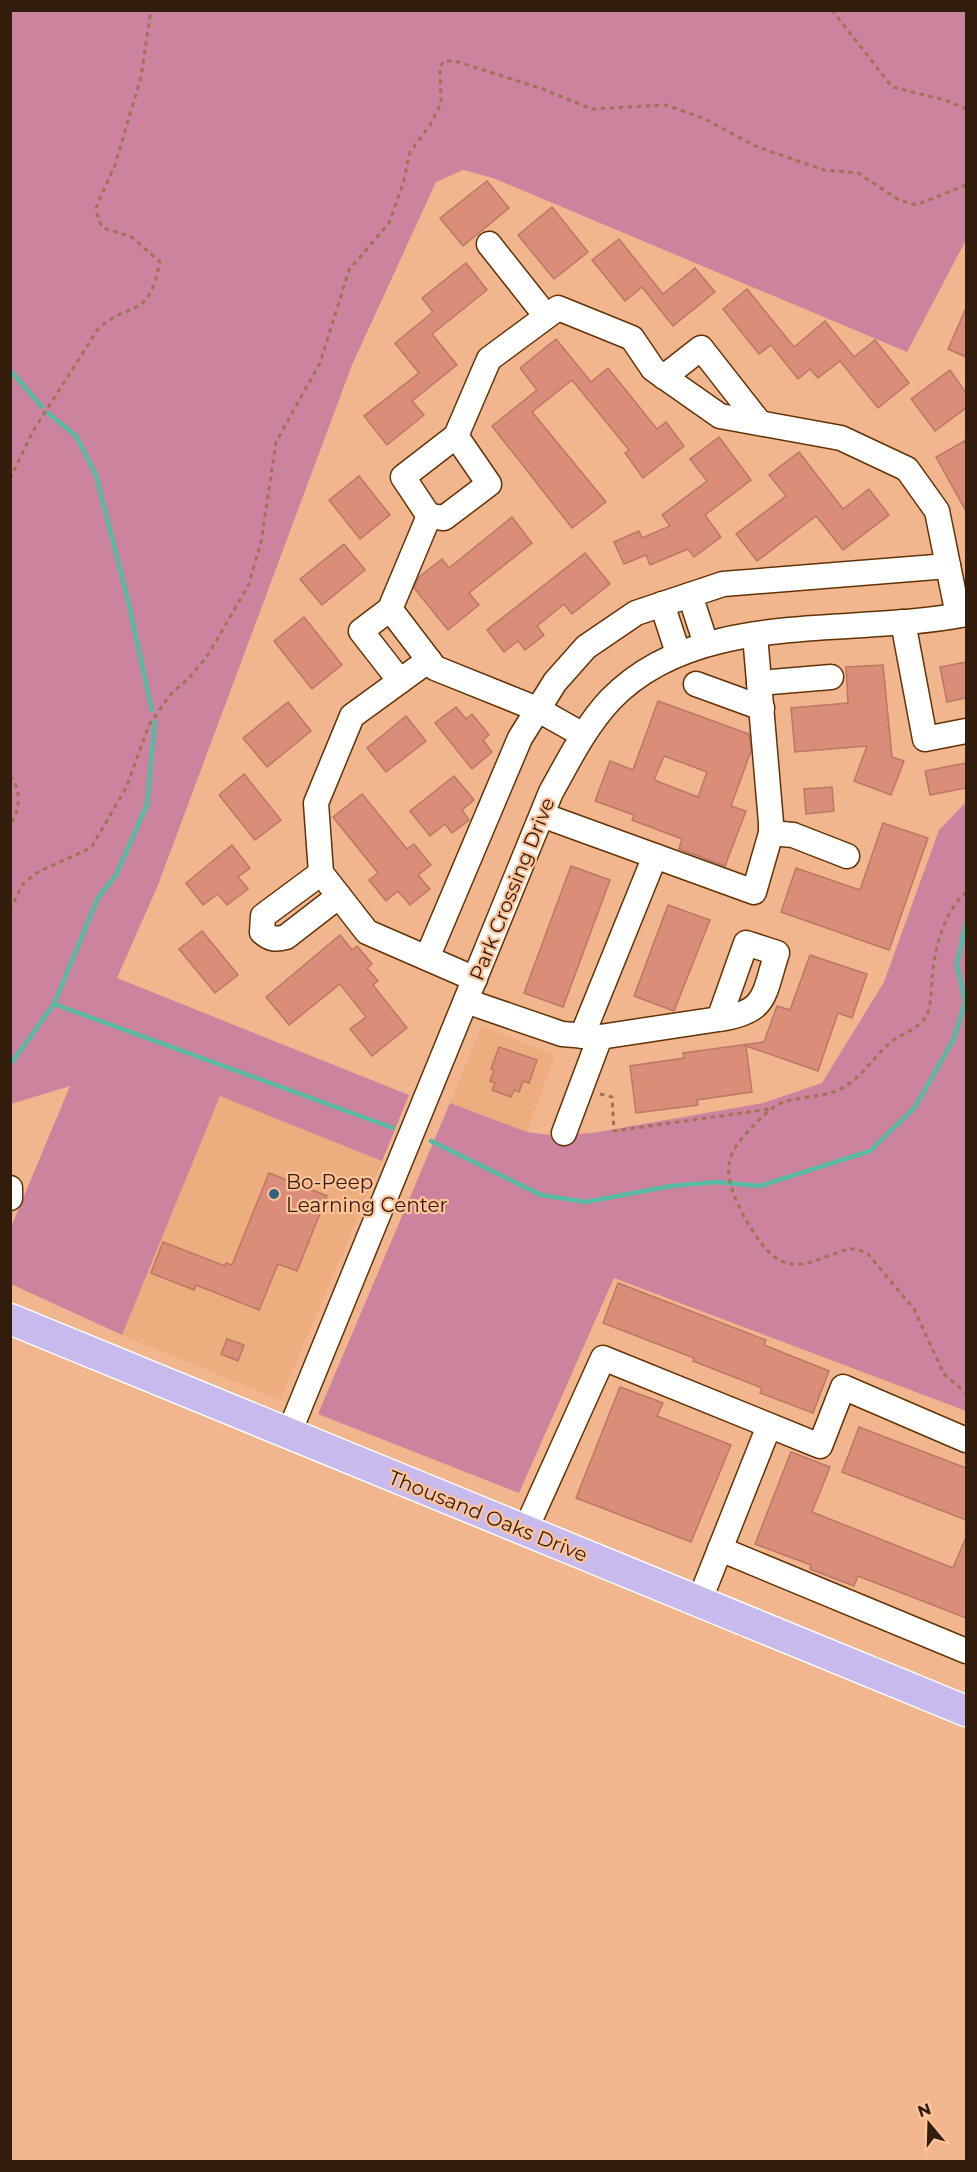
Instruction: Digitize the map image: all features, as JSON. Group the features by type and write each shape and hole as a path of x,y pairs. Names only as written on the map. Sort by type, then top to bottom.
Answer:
{"main road":[{"name":"Thousand Oaks Drive","path":"10,1319 966,1711"}],"street":[{"path":"489,244 546,316"},
{"path":"456,436 489,484 444,518 429,516 403,477 456,436 489,359 558,308 632,338 653,369 720,416 841,438 907,469 937,511 948,566 962,614"},
{"path":"664,377 701,348 759,422"},
{"path":"400,681 362,631 390,609 429,516"},
{"path":"426,958 520,738 555,682 586,647 636,613 723,584 948,566"},
{"path":"690,595 706,644"},
{"path":"662,604 678,653"},
{"path":"390,609 435,668 537,710 583,735"},
{"name":"Park Crossing Drive","path":"289,1433 551,792 583,735 597,716 628,684 678,653 706,644 755,635 903,622 962,614"},
{"path":"903,622 925,740 966,731"},
{"path":"542,815 754,892 771,833 755,635"},
{"path":"429,660 352,716 316,803 321,873 367,932 426,958 471,990 562,1034 591,1036 719,1019"},
{"path":"759,683 831,677"},
{"path":"696,684 762,708"},
{"path":"771,833 793,835 848,856"},
{"path":"564,1133 581,1087 591,1036 655,856"},
{"path":"321,873 264,916 262,932 268,938 278,940 286,937 339,896"},
{"path":"10,1188 10,1198"},
{"path":"525,1531 603,1358 820,1446 843,1387 966,1440"},
{"path":"699,1602 769,1426"},
{"path":"720,1549 966,1652"}],"path":[{"path":"10,479 33,431 98,329 106,322 136,310 146,302 157,275 160,262 132,237 103,228 96,208 115,165 141,77 151,10"},
{"path":"832,10 892,87 945,100 966,109"},
{"path":"10,910 22,885 38,872 91,848 126,788 149,724 170,695 189,678 207,655 249,584 261,542 276,442 320,363 349,270 389,223 403,184 410,152 441,103 440,66 444,61 455,61 540,88 592,109 666,105 705,119 755,146 824,170 858,173 899,200 916,205 966,185"},
{"path":"10,777 16,782 19,794 10,825"},
{"path":"581,1087 612,1097 614,1131 770,1109 782,1103 829,1093 847,1086 858,1078 893,1041 924,1019 930,999 940,935 952,907 966,891"},
{"path":"770,1109 736,1145 728,1165 731,1183 748,1228 778,1261 794,1266 849,1249 868,1254 914,1309 944,1374 966,1393"}],"shaded area":[{"path":"11,10 966,11 966,240 907,352 493,178 463,170 436,182 352,365 158,885 117,978 409,1095 382,1161 220,1096 122,1335 11,1284 11,1227 70,1086 11,1104"},
{"path":"966,802 966,1411 614,1278 519,1493 318,1414 450,1103 527,1132 550,1135 592,1133 763,1103 822,1083 884,982 939,830"},
{"path":"482,1026 555,1055 527,1132 450,1103"},
{"path":"220,1096 382,1161 280,1400 122,1335"}],"building":[{"path":"487,181 509,208 463,246 440,218"},
{"path":"552,207 588,252 554,279 518,235"},
{"path":"619,239 663,294 695,268 715,292 673,326 642,287 625,301 592,260"},
{"path":"466,263 487,290 432,334 457,365 412,401 424,415 387,445 364,416 419,373 395,343 433,312 422,298"},
{"path":"747,289 794,347 825,321 854,357 875,340 909,383 878,408 840,361 818,378 810,369 798,379 771,345 759,354 723,309"},
{"path":"966,308 966,357 948,349"},
{"path":"556,339 591,382 608,368 657,429 666,422 684,446 643,478 625,453 629,450 572,380 532,412 606,502 572,528 492,426 537,390 520,368"},
{"path":"950,370 966,393 966,408 935,431 911,399"},
{"path":"719,437 751,480 705,515 721,537 694,557 688,549 650,565 646,555 624,564 614,542 639,531 642,538 670,526 662,515 707,481 690,459"},
{"path":"966,440 966,511 936,457"},
{"path":"799,452 843,509 869,489 889,515 843,550 816,516 757,561 736,534 786,496 769,475"},
{"path":"359,476 390,515 360,539 329,500"},
{"path":"512,517 532,543 469,593 479,605 448,630 414,588 419,577 442,559 449,568"},
{"path":"344,544 365,570 322,605 300,579"},
{"path":"585,553 610,584 572,614 564,604 537,626 544,635 525,650 518,641 504,652 487,630"},
{"path":"304,617 342,665 312,689 274,641"},
{"path":"966,662 966,698 947,702 940,667"},
{"path":"883,665 892,757 904,761 891,795 854,781 867,746 795,752 791,708 848,703 846,667"},
{"path":"658,701 749,734 751,751 731,806 746,811 725,866 679,849 682,839 632,820 634,815 595,801 610,761 633,770","holes":["664,756 707,772 698,797 654,780"]},
{"path":"288,702 311,731 267,767 243,738"},
{"path":"456,707 466,719 472,714 489,735 483,740 492,752 472,769 435,723"},
{"path":"406,716 426,741 386,772 367,748"},
{"path":"966,763 966,788 930,795 925,771"},
{"path":"244,774 281,820 255,840 219,795"},
{"path":"454,776 474,800 462,810 469,820 452,833 445,824 430,836 410,811"},
{"path":"832,787 834,811 806,814 804,789"},
{"path":"362,794 407,849 414,844 431,865 418,875 430,889 410,905 398,891 386,901 369,880 378,873 333,817"},
{"path":"883,823 928,838 889,950 781,912 796,868 860,890"},
{"path":"232,845 250,868 238,877 248,889 227,905 218,894 203,905 186,883"},
{"path":"571,866 610,880 563,1007 524,993"},
{"path":"668,905 710,920 674,1011 634,996"},
{"path":"202,931 238,975 215,993 179,949"},
{"path":"340,935 352,950 357,946 372,964 367,968 378,981 373,985 407,1028 372,1056 350,1029 366,1017 340,984 289,1025 266,997"},
{"path":"810,955 867,974 852,1018 838,1013 818,1071 746,1046 752,1092 697,1100 698,1105 636,1113 630,1066 684,1058 683,1053 764,1042 777,1006 790,1010"},
{"path":"499,1047 537,1060 529,1083 523,1081 519,1092 514,1090 511,1097 492,1090 495,1083 490,1081 494,1071 491,1069"},
{"path":"269,1173 327,1196 297,1271 278,1264 259,1310 196,1285 194,1290 151,1273 163,1242 225,1266 226,1263 232,1265"},
{"path":"618,1283 766,1340 764,1345 829,1371 813,1413 760,1393 762,1388 693,1361 694,1358 603,1323"},
{"path":"227,1339 244,1345 238,1361 221,1354"},
{"path":"620,1387 663,1403 657,1416 731,1445 691,1542 576,1498"},
{"path":"859,1427 966,1468 966,1520 842,1472"},
{"path":"791,1452 830,1467 812,1512 953,1568 966,1537 966,1618 858,1576 854,1586 810,1569 811,1565 755,1544"}],"waterway":[{"path":"10,370 42,407"},
{"path":"48,413 76,436 96,475 127,596 152,710"},
{"path":"10,1065 54,1004 98,898 116,875 147,805 155,722"},
{"path":"431,1141 541,1195 586,1202 671,1186 716,1182 760,1186 870,1151 915,1107 954,1039 965,1002 957,964 966,923"},
{"path":"54,1004 393,1128"}],"place":[{"name":"Bo-Peep Learning Center","path":"274,1194"}]}
